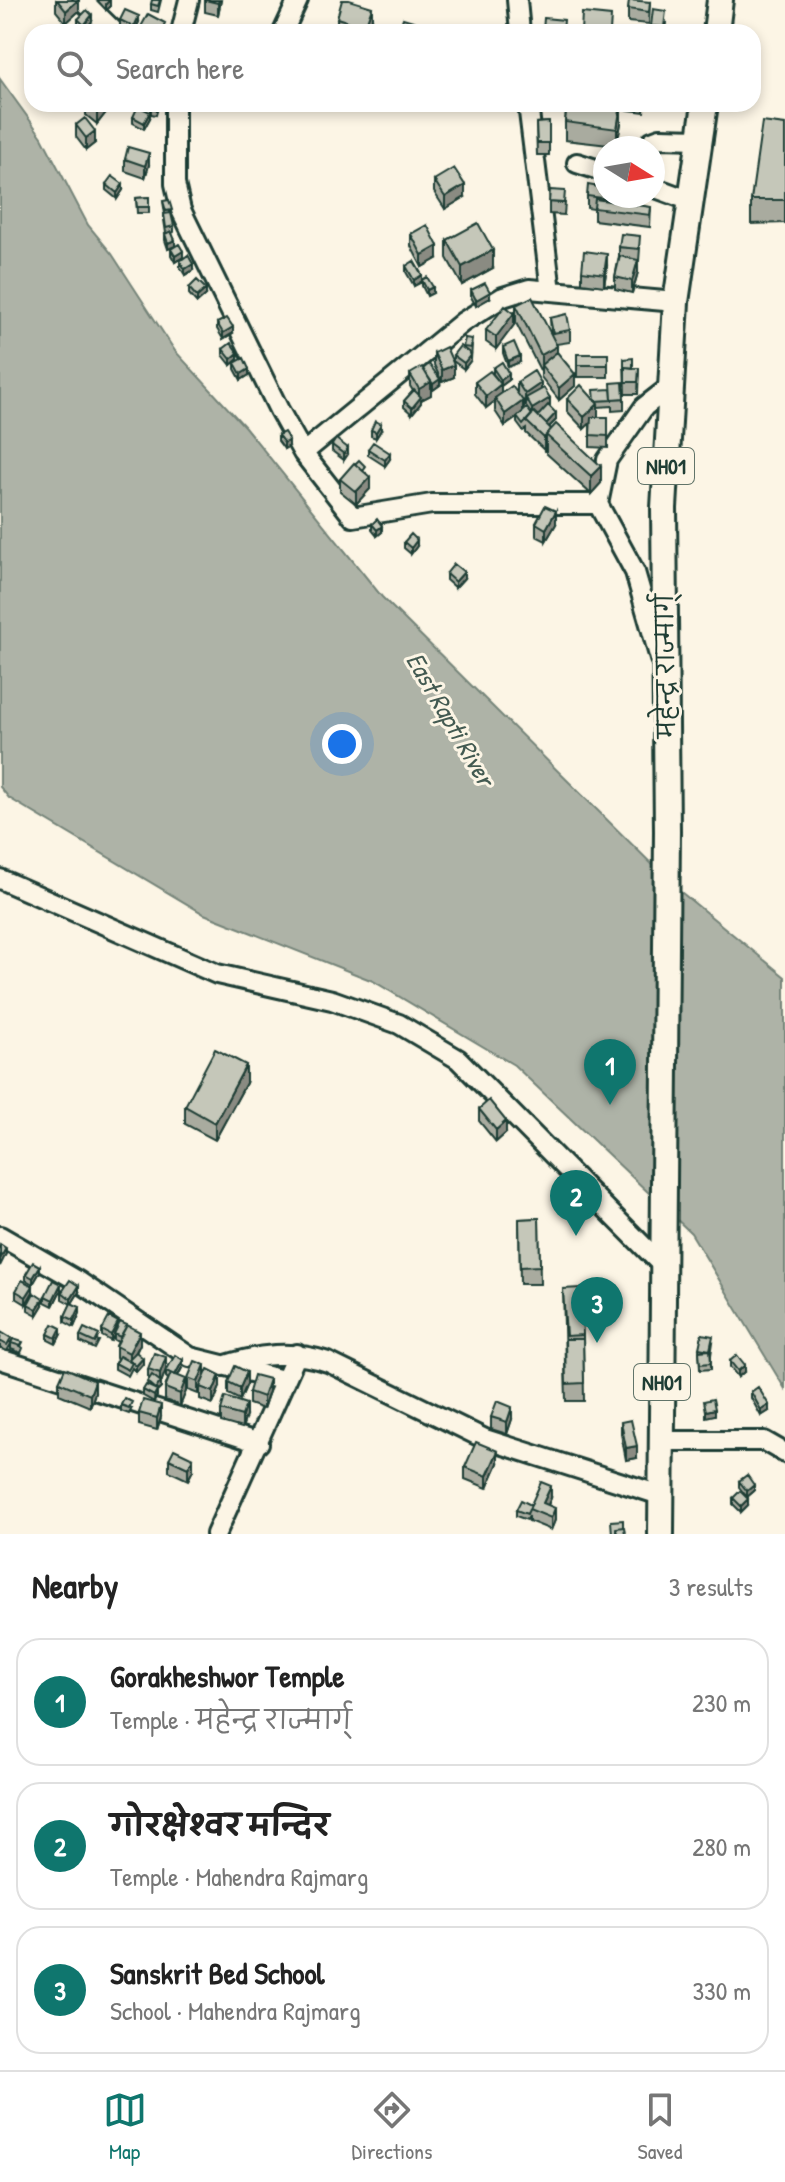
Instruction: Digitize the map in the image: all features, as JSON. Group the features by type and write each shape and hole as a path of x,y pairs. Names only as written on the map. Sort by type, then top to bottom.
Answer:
{"highway":[{"path":"717,24 720,0"},
{"name":"महेन्द्र राज्मार्ग्","path":"660,1263 667,831 664,508 676,302 704,112"},
{"name":"NH01","path":"660,1263 661,1534"}],"street":[{"path":"82,0 107,24"},
{"path":"183,24 189,0"},
{"path":"287,24 298,0"},
{"path":"517,0 519,24"},
{"path":"702,0 720,0"},
{"path":"175,112 175,184 181,210 303,453 353,517 432,504 598,504"},
{"path":"529,112 551,291"},
{"path":"665,138 700,139"},
{"path":"577,163 593,168"},
{"path":"665,191 691,201"},
{"path":"303,453 463,322 503,297 529,289 676,302"},
{"path":"665,674 635,572 598,504 607,460 644,407 671,386"},
{"path":"0,879 217,974 332,1000 399,1024 458,1059 660,1263"},
{"path":"0,1236 78,1281 190,1357 283,1380"},
{"path":"223,1366 245,1358 297,1354 328,1362 485,1439 660,1495"},
{"path":"216,1534 297,1354"},
{"path":"0,1359 259,1443"},
{"path":"662,1441 764,1441 785,1453"}],"water":[{"name":"East Rapti River","path":"0,79 42,137 88,225 112,254 175,351 245,427 382,597 676,888 785,977 785,1389 691,1233 514,1065 373,981 204,914 9,798 0,787"}],"building":[{"path":"57,0 78,0 66,11"},
{"path":"342,0 372,7 366,24 337,18"},
{"path":"629,0 650,2 649,12 628,9"},
{"path":"653,9 666,11 664,24 651,24"},
{"path":"87,10 92,15 85,24 78,19"},
{"path":"125,10 139,16 135,24 120,20"},
{"path":"582,13 611,16 610,24 581,24"},
{"path":"148,14 165,23 165,24 142,24"},
{"path":"403,18 423,24 401,24"},
{"path":"544,18 564,20 564,24 544,24"},
{"path":"135,112 150,112 144,123 133,117"},
{"path":"566,112 620,112 617,129 565,122"},
{"path":"85,118 95,131 86,138 76,125"},
{"path":"549,122 549,143 537,143 536,123"},
{"path":"762,122 785,125 785,200 751,200"},
{"path":"128,147 149,153 145,166 125,159"},
{"path":"454,168 465,185 445,197 434,180"},
{"path":"112,176 123,184 117,193 106,184"},
{"path":"588,185 593,186 593,197 587,196"},
{"path":"550,190 565,191 564,203 549,202"},
{"path":"149,197 149,207 137,207 136,198"},
{"path":"169,200 172,210 166,211 163,201"},
{"path":"594,208 651,208 650,215"},
{"path":"171,213 174,226 166,228 164,214"},
{"path":"478,223 493,250 462,267 447,240"},
{"path":"427,225 438,246 422,255 411,234"},
{"path":"171,231 175,240 168,243 165,234"},
{"path":"621,234 640,236 639,249 619,247"},
{"path":"179,244 183,251 175,256 171,249"},
{"path":"584,251 607,254 604,274 582,271"},
{"path":"188,255 193,264 185,269 180,261"},
{"path":"620,256 638,260 632,281 615,277"},
{"path":"414,261 422,275 414,280 406,266"},
{"path":"427,277 433,287 427,290 422,280"},
{"path":"197,280 206,289 197,297 189,288"},
{"path":"485,283 490,292 476,300 471,290"},
{"path":"532,297 557,346 541,355 516,305"},
{"path":"505,306 514,313 496,337 486,330"},
{"path":"567,314 570,330 553,333 550,318"},
{"path":"227,318 233,327 223,333 217,323"},
{"path":"465,338 472,339 471,348 463,347"},
{"path":"514,342 520,356 508,361 503,347"},
{"path":"231,343 238,353 231,359 223,349"},
{"path":"460,346 471,354 464,363 453,355"},
{"path":"446,347 454,365 442,370 434,353"},
{"path":"557,352 575,374 559,388 541,365"},
{"path":"577,354 608,354 608,365 577,365"},
{"path":"244,358 249,369 241,374 235,363"},
{"path":"633,358 633,368 624,369 624,359"},
{"path":"502,362 509,374 501,380 493,368"},
{"path":"429,364 440,379 433,384 423,369"},
{"path":"422,367 431,382 419,389 410,374"},
{"path":"625,367 639,368 638,382 625,382"},
{"path":"490,371 501,384 486,396 475,382"},
{"path":"534,371 541,383 525,394 517,382"},
{"path":"623,382 624,398 612,399 611,383"},
{"path":"581,385 598,404 584,417 567,399"},
{"path":"512,386 523,401 505,414 495,398"},
{"path":"544,388 550,398 532,409 526,398"},
{"path":"611,389 612,400 595,401 594,390"},
{"path":"414,390 421,397 412,408 404,401"},
{"path":"548,405 556,413 546,424 538,416"},
{"path":"527,408 532,415 523,425 517,417"},
{"path":"534,412 551,429 544,438 526,421"},
{"path":"591,417 608,417 608,436 590,435"},
{"path":"375,421 381,424 376,432 371,430"},
{"path":"556,424 601,466 591,476 546,435"},
{"path":"284,432 289,440 284,443 278,435"},
{"path":"336,439 348,448 344,454 332,445"},
{"path":"373,442 390,453 385,460 368,449"},
{"path":"359,460 366,467 363,471 355,464"},
{"path":"354,463 370,477 356,492 340,479"},
{"path":"545,506 556,511 546,529 536,523"},
{"path":"377,519 382,526 377,530 372,524"},
{"path":"411,534 417,540 411,548 404,542"},
{"path":"454,564 464,572 455,582 446,574"},
{"path":"215,1049 246,1065 215,1123 185,1106"},
{"path":"489,1100 506,1121 496,1130 479,1109"},
{"path":"539,1218 540,1266 520,1267 519,1219"},
{"path":"0,1244 6,1248 0,1259"},
{"path":"33,1262 40,1266 33,1278 26,1274"},
{"path":"22,1280 33,1286 26,1297 16,1291"},
{"path":"53,1280 61,1284 53,1300 45,1296"},
{"path":"70,1280 79,1286 71,1299 62,1292"},
{"path":"581,1288 583,1335 566,1336 563,1289"},
{"path":"34,1293 43,1299 37,1309 28,1304"},
{"path":"71,1303 80,1307 74,1320 65,1316"},
{"path":"109,1317 118,1322 111,1335 102,1330"},
{"path":"120,1322 127,1325 120,1337 114,1334"},
{"path":"53,1324 61,1328 56,1338 48,1334"},
{"path":"127,1325 140,1332 129,1353 116,1346"},
{"path":"84,1328 99,1335 95,1343 80,1336"},
{"path":"1,1332 11,1338 7,1345 0,1341"},
{"path":"702,1334 713,1336 710,1350 699,1348"},
{"path":"13,1339 23,1342 21,1346 11,1343"},
{"path":"565,1339 583,1339 584,1383 566,1384"},
{"path":"710,1350 711,1363 700,1364 699,1351"},
{"path":"136,1352 143,1358 136,1366 129,1359"},
{"path":"154,1353 166,1357 160,1373 148,1369"},
{"path":"175,1355 183,1360 175,1375 166,1371"},
{"path":"737,1355 745,1365 738,1371 730,1361"},
{"path":"119,1356 132,1363 128,1370 115,1363"},
{"path":"195,1361 205,1365 198,1382 188,1378"},
{"path":"235,1366 247,1372 240,1388 228,1382"},
{"path":"65,1368 95,1381 90,1395 59,1382"},
{"path":"208,1369 220,1375 213,1392 200,1387"},
{"path":"171,1373 186,1379 180,1394 165,1388"},
{"path":"152,1375 161,1382 155,1389 147,1382"},
{"path":"254,1375 269,1379 263,1397 249,1392"},
{"path":"146,1385 157,1390 154,1396 143,1390"},
{"path":"758,1387 769,1405 761,1410 751,1392"},
{"path":"225,1397 246,1404 242,1416 221,1410"},
{"path":"124,1398 132,1402 129,1408 121,1405"},
{"path":"713,1399 715,1409 706,1411 704,1401"},
{"path":"143,1400 161,1405 157,1418 139,1413"},
{"path":"497,1401 512,1407 507,1422 491,1417"},
{"path":"631,1420 637,1446 626,1448 621,1422"},
{"path":"476,1442 498,1451 487,1476 465,1467"},
{"path":"174,1449 193,1458 188,1468 169,1459"},
{"path":"747,1475 754,1485 747,1491 739,1481"},
{"path":"541,1482 551,1486 543,1503 555,1508 551,1518 529,1509"},
{"path":"740,1491 748,1499 741,1506 733,1498"},
{"path":"521,1500 531,1505 527,1514 516,1510"},
{"path":"623,1520 623,1527 616,1528 616,1534 612,1534 611,1521"},
{"path":"624,1527 625,1534 617,1534 616,1528"}],"place":[{"name":"Gorakheshwor Temple","path":"610,1105"},
{"name":"गोरक्षेश्वर मन्दिर","path":"576,1236"},
{"name":"Sanskrit Bed School","path":"597,1343"}]}
